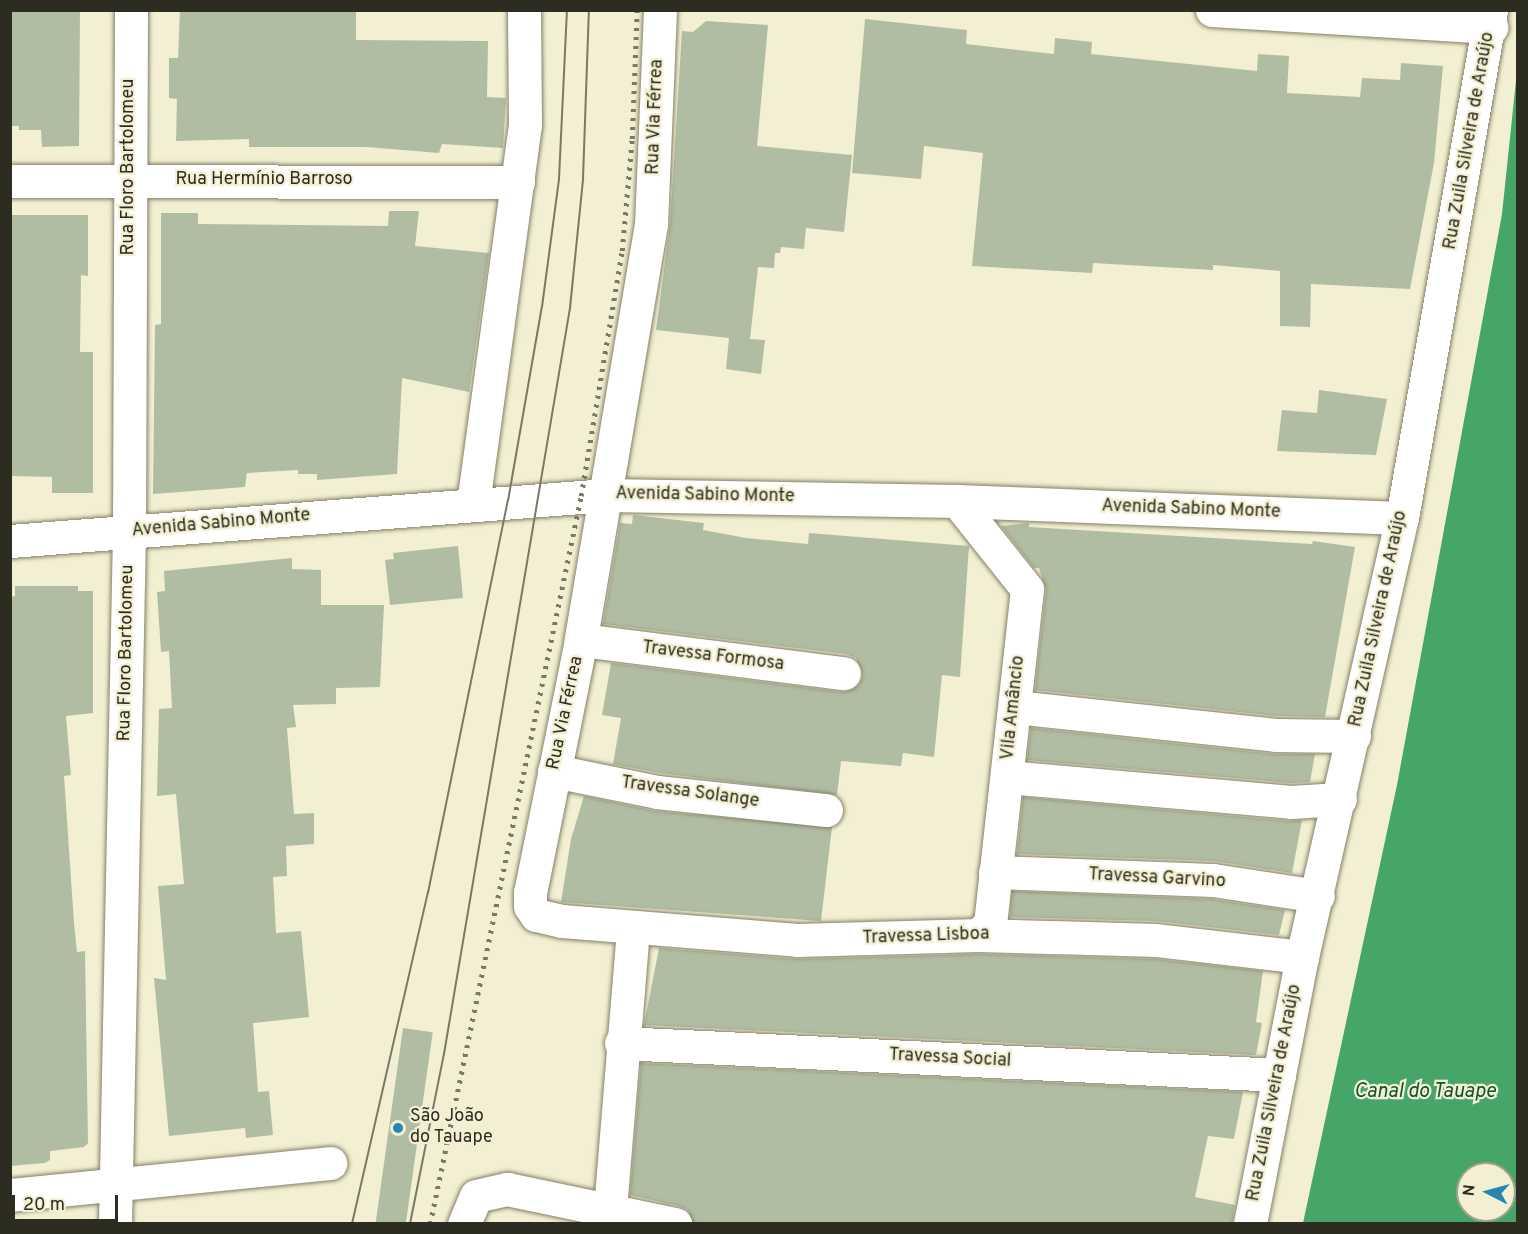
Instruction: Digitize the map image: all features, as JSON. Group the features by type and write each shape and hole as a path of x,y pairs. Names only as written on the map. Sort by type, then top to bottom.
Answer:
{"street":[{"name":"Rua Floro Bartolomeu","path":"115,1224 129,532 131,10"},
{"path":"473,504 525,125 524,10"},
{"name":"Rua Via Férrea","path":"549,920 536,915 530,906 530,892 581,640 651,224 660,10"},
{"path":"1212,10 1491,19"},
{"name":"Rua Zuila Silveira de Araújo","path":"1250,1224 1302,957 1340,800 1402,518 1491,19"},
{"name":"Rua Hermínio Barroso","path":"10,181 129,179 518,182"},
{"name":"Avenida Sabino Monte","path":"10,541 607,495 957,501 1402,518"},
{"name":"Vila Amâncio","path":"957,501 1027,589 1016,707 990,923 979,935"},
{"name":"Travessa Formosa","path":"581,640 844,673"},
{"path":"1016,707 1276,735 1354,736"},
{"name":"Travessa Solange","path":"554,771 657,792 826,810"},
{"path":"1007,777 1291,802 1340,800"},
{"name":"Travessa Garvino","path":"995,872 1213,880 1318,896"},
{"name":"Travessa Lisboa","path":"549,920 797,940 979,935 1156,940 1302,957"},
{"path":"610,1209 621,1043 633,927"},
{"name":"Travessa Social","path":"621,1043 1279,1075"},
{"path":"10,1195 330,1163"},
{"path":"466,1216 476,1196 507,1189 675,1224"}],"water":[{"name":"Canal do Tauape","path":"1517,71 1517,1223 1303,1223 1397,785 1502,214"}],"building":[{"path":"10,10 80,10 79,146 42,147 41,130 19,130 19,126 10,126"},
{"path":"180,10 356,10 356,40 488,41 487,97 506,98 503,148 442,144 439,153 366,147 249,147 249,139 176,141 177,99 169,98 169,58 178,58"},
{"path":"865,19 967,30 966,44 1054,54 1055,38 1092,42 1091,54 1257,71 1258,54 1289,56 1287,93 1360,97 1362,78 1400,80 1401,63 1443,66 1434,163 1410,289 1311,284 1310,327 1280,326 1280,271 1213,265 1213,270 1093,263 1092,273 972,266 983,153 924,146 921,179 852,173"},
{"path":"706,21 768,25 757,146 852,155 844,232 806,228 804,249 781,247 780,253 775,253 774,268 758,267 750,339 765,340 761,374 726,369 729,338 656,330 670,225 682,31 693,32"},
{"path":"389,211 419,211 415,246 489,253 469,392 402,378 397,474 317,480 317,474 298,474 298,470 247,473 245,487 153,494 155,325 161,324 161,213 198,213 198,224 388,226"},
{"path":"11,215 88,215 88,276 81,275 80,352 93,352 93,493 52,493 52,477 10,476"},
{"path":"1319,390 1387,399 1376,455 1277,451 1282,410 1317,413"},
{"path":"633,515 704,523 703,530 746,538 808,544 809,533 969,546 960,677 942,675 934,757 903,753 901,766 841,761 837,795 660,773 613,764 621,718 602,715 611,663 842,692 859,685 863,675 856,658 846,654 603,624 620,523 632,524"},
{"path":"1029,523 1029,527 1312,544 1313,541 1355,547 1325,717 1277,716 1035,690 1046,590 1039,568 1034,568 1001,526"},
{"path":"458,546 463,598 390,605 385,560 394,559 393,553"},
{"path":"292,558 292,569 321,570 321,605 384,605 380,687 336,688 336,704 293,705 296,727 287,728 294,814 314,813 314,844 286,846 287,876 273,877 276,933 301,931 309,1017 253,1023 258,1092 269,1091 273,1135 246,1138 245,1128 169,1136 154,978 166,980 158,886 184,884 176,794 157,796 159,709 172,708 169,651 161,652 157,592 165,591 164,571"},
{"path":"15,586 78,586 78,591 93,591 93,713 66,716 71,775 64,776 77,952 85,951 88,1143 84,1147 50,1151 50,1160 45,1163 10,1166 10,597 15,596"},
{"path":"1031,728 1274,754 1315,754 1310,782 1291,783 1027,760"},
{"path":"584,796 655,811 832,827 821,921 561,902 571,839"},
{"path":"1023,797 1289,821 1302,820 1292,873 1214,861 1017,854"},
{"path":"1012,891 1211,899 1285,910 1279,935 1157,921 1010,917"},
{"path":"659,948 797,959 979,954 1155,959 1263,971 1256,1022 1262,1023 1256,1055 644,1025"},
{"name":"São João do Tauape","path":"403,1028 433,1032 406,1224 375,1224"},
{"path":"641,1063 1243,1092 1234,1139 1208,1136 1195,1197 1235,1205 1232,1224 693,1224 688,1210 630,1195"}],"tram line":[{"path":"352,1224 428,893 508,501 542,307 559,179 567,10"},
{"path":"410,1224 444,1054 570,308 583,179 589,10"}],"railway":[{"path":"430,1224 581,496 622,251 632,139 637,10"}],"place":[{"name":"São João do Tauape","path":"398,1128"}]}
